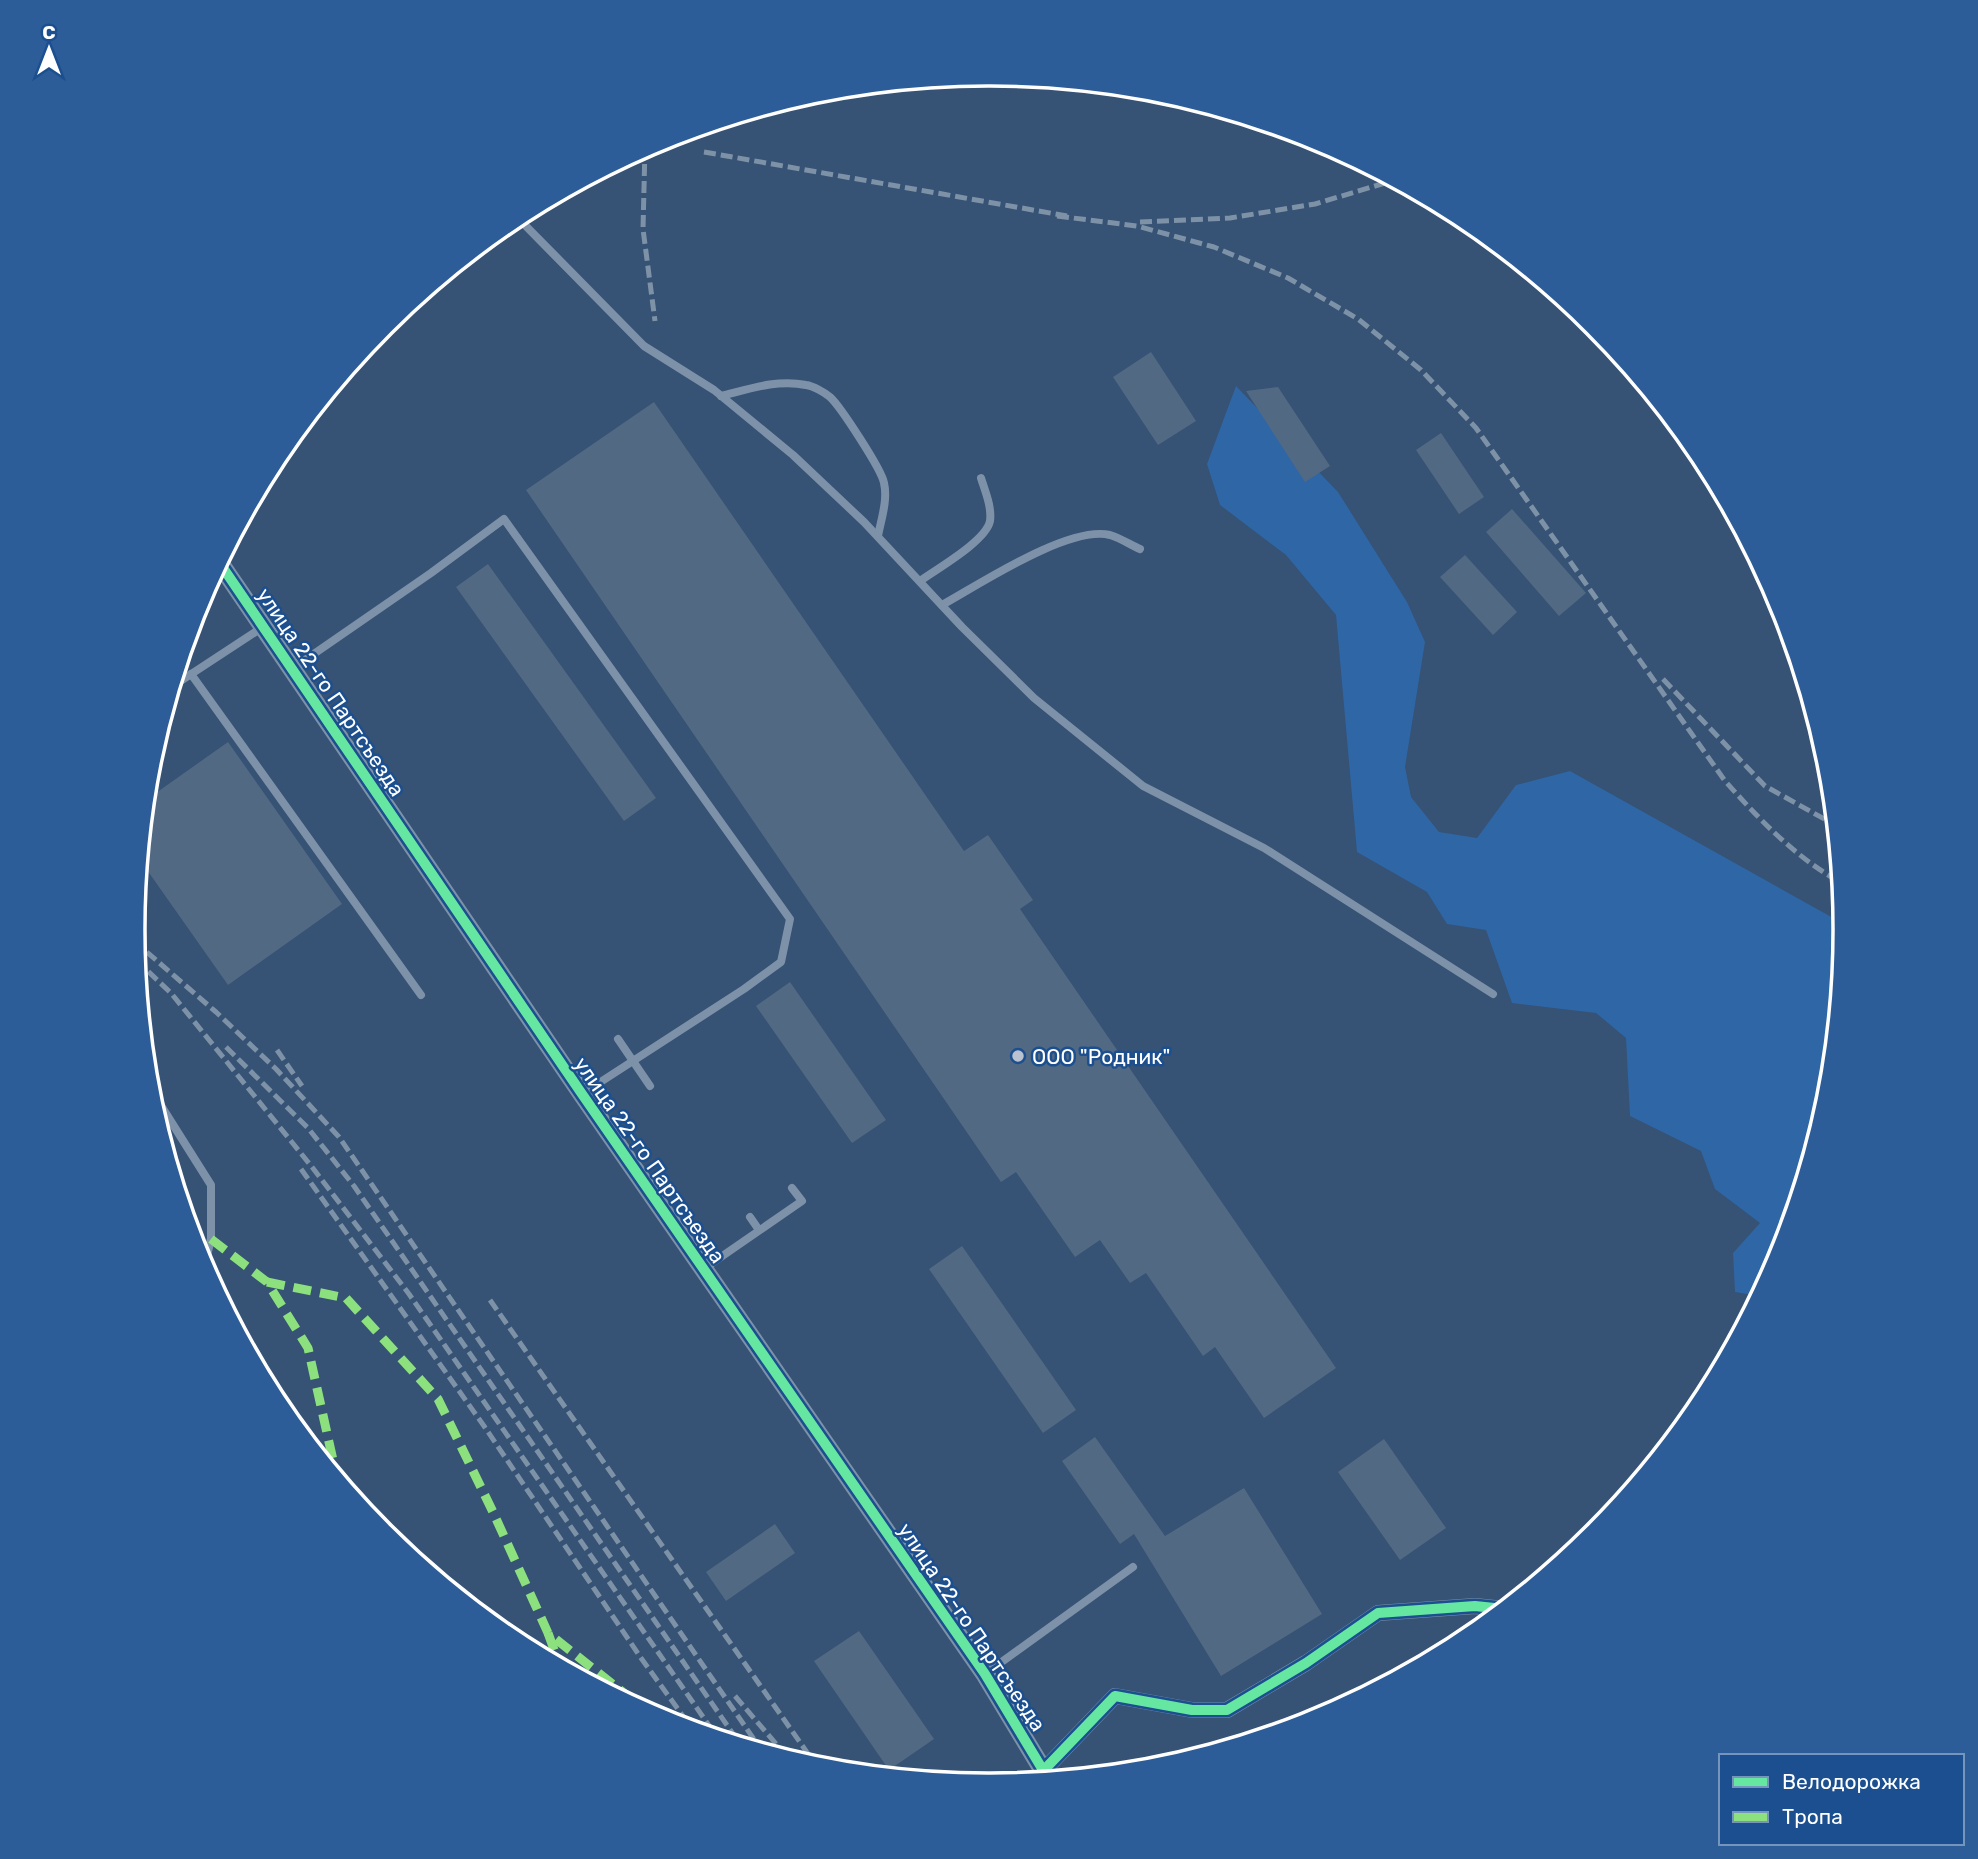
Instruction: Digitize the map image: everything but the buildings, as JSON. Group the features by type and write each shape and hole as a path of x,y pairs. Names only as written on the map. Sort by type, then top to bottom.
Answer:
{"street":[{"name":"улица 22-го Партсъезда","path":"225,571 703,1270 985,1674 1044,1771"},
{"path":"1050,1770 1115,1696 1192,1710 1227,1710 1306,1664 1378,1613 1475,1606 1491,1608"}],"lane":[{"path":"525,225 644,346 721,396 793,455 878,536 1034,698 1143,786 1264,848 1493,994"},
{"path":"721,396 762,385 784,383 808,385 830,397 881,471 886,486 878,536"},
{"path":"920,581 984,535 990,522 990,508 981,478"},
{"path":"292,669 504,519 790,919 781,962 582,1094"},
{"path":"942,605 1062,541 1086,534 1110,535 1140,549"},
{"path":"184,679 263,627"},
{"path":"191,674 421,995"},
{"path":"618,1039 650,1086"},
{"path":"166,1113 211,1185 211,1239 208,1250"},
{"path":"703,1270 802,1201 792,1188"},
{"path":"750,1217 759,1230"},
{"path":"985,1674 1133,1567"}],"shaded area":[{"path":"1236,386 1338,492 1407,602 1425,642 1405,767 1411,797 1439,832 1477,838 1516,785 1570,771 1833,918 1831,985 1817,1094 1788,1201 1750,1294 1735,1292 1733,1253 1760,1223 1715,1189 1701,1151 1630,1116 1626,1038 1596,1013 1512,1003 1486,930 1447,924 1427,892 1357,852 1336,615 1286,555 1220,505 1207,464"}],"railway":[{"path":"704,152 1067,216"},
{"path":"645,160 643,229 655,321"},
{"path":"1140,222 1230,218 1315,204 1382,184"},
{"path":"1057,216 1137,226 1214,247 1288,278 1358,319 1421,370 1476,428 1725,781 1765,824 1808,861 1831,876"},
{"path":"1663,679 1765,786 1826,820"},
{"path":"146,951 276,1069 339,1137 754,1739"},
{"path":"146,970 171,993 312,1167 409,1294 708,1724"},
{"path":"226,1047 308,1128 354,1186 732,1732"},
{"path":"277,1050 302,1086"},
{"path":"301,1169 484,1426 682,1715"},
{"path":"490,1300 807,1753"},
{"path":"735,1696 778,1746"}],"marked path":[{"path":"211,1239 267,1282 308,1348 333,1459"},
{"path":"267,1282 346,1298 438,1399 548,1633 613,1684"},
{"path":"548,1633 555,1653"}],"cycle path":[{"path":"225,571 582,1094 985,1674 1044,1771"},
{"path":"1043,1771 1115,1696 1192,1710 1227,1710 1306,1663 1378,1613 1475,1606 1491,1608"}],"place":[{"name":"ООО \"Родник\"","path":"1018,1056"}]}
